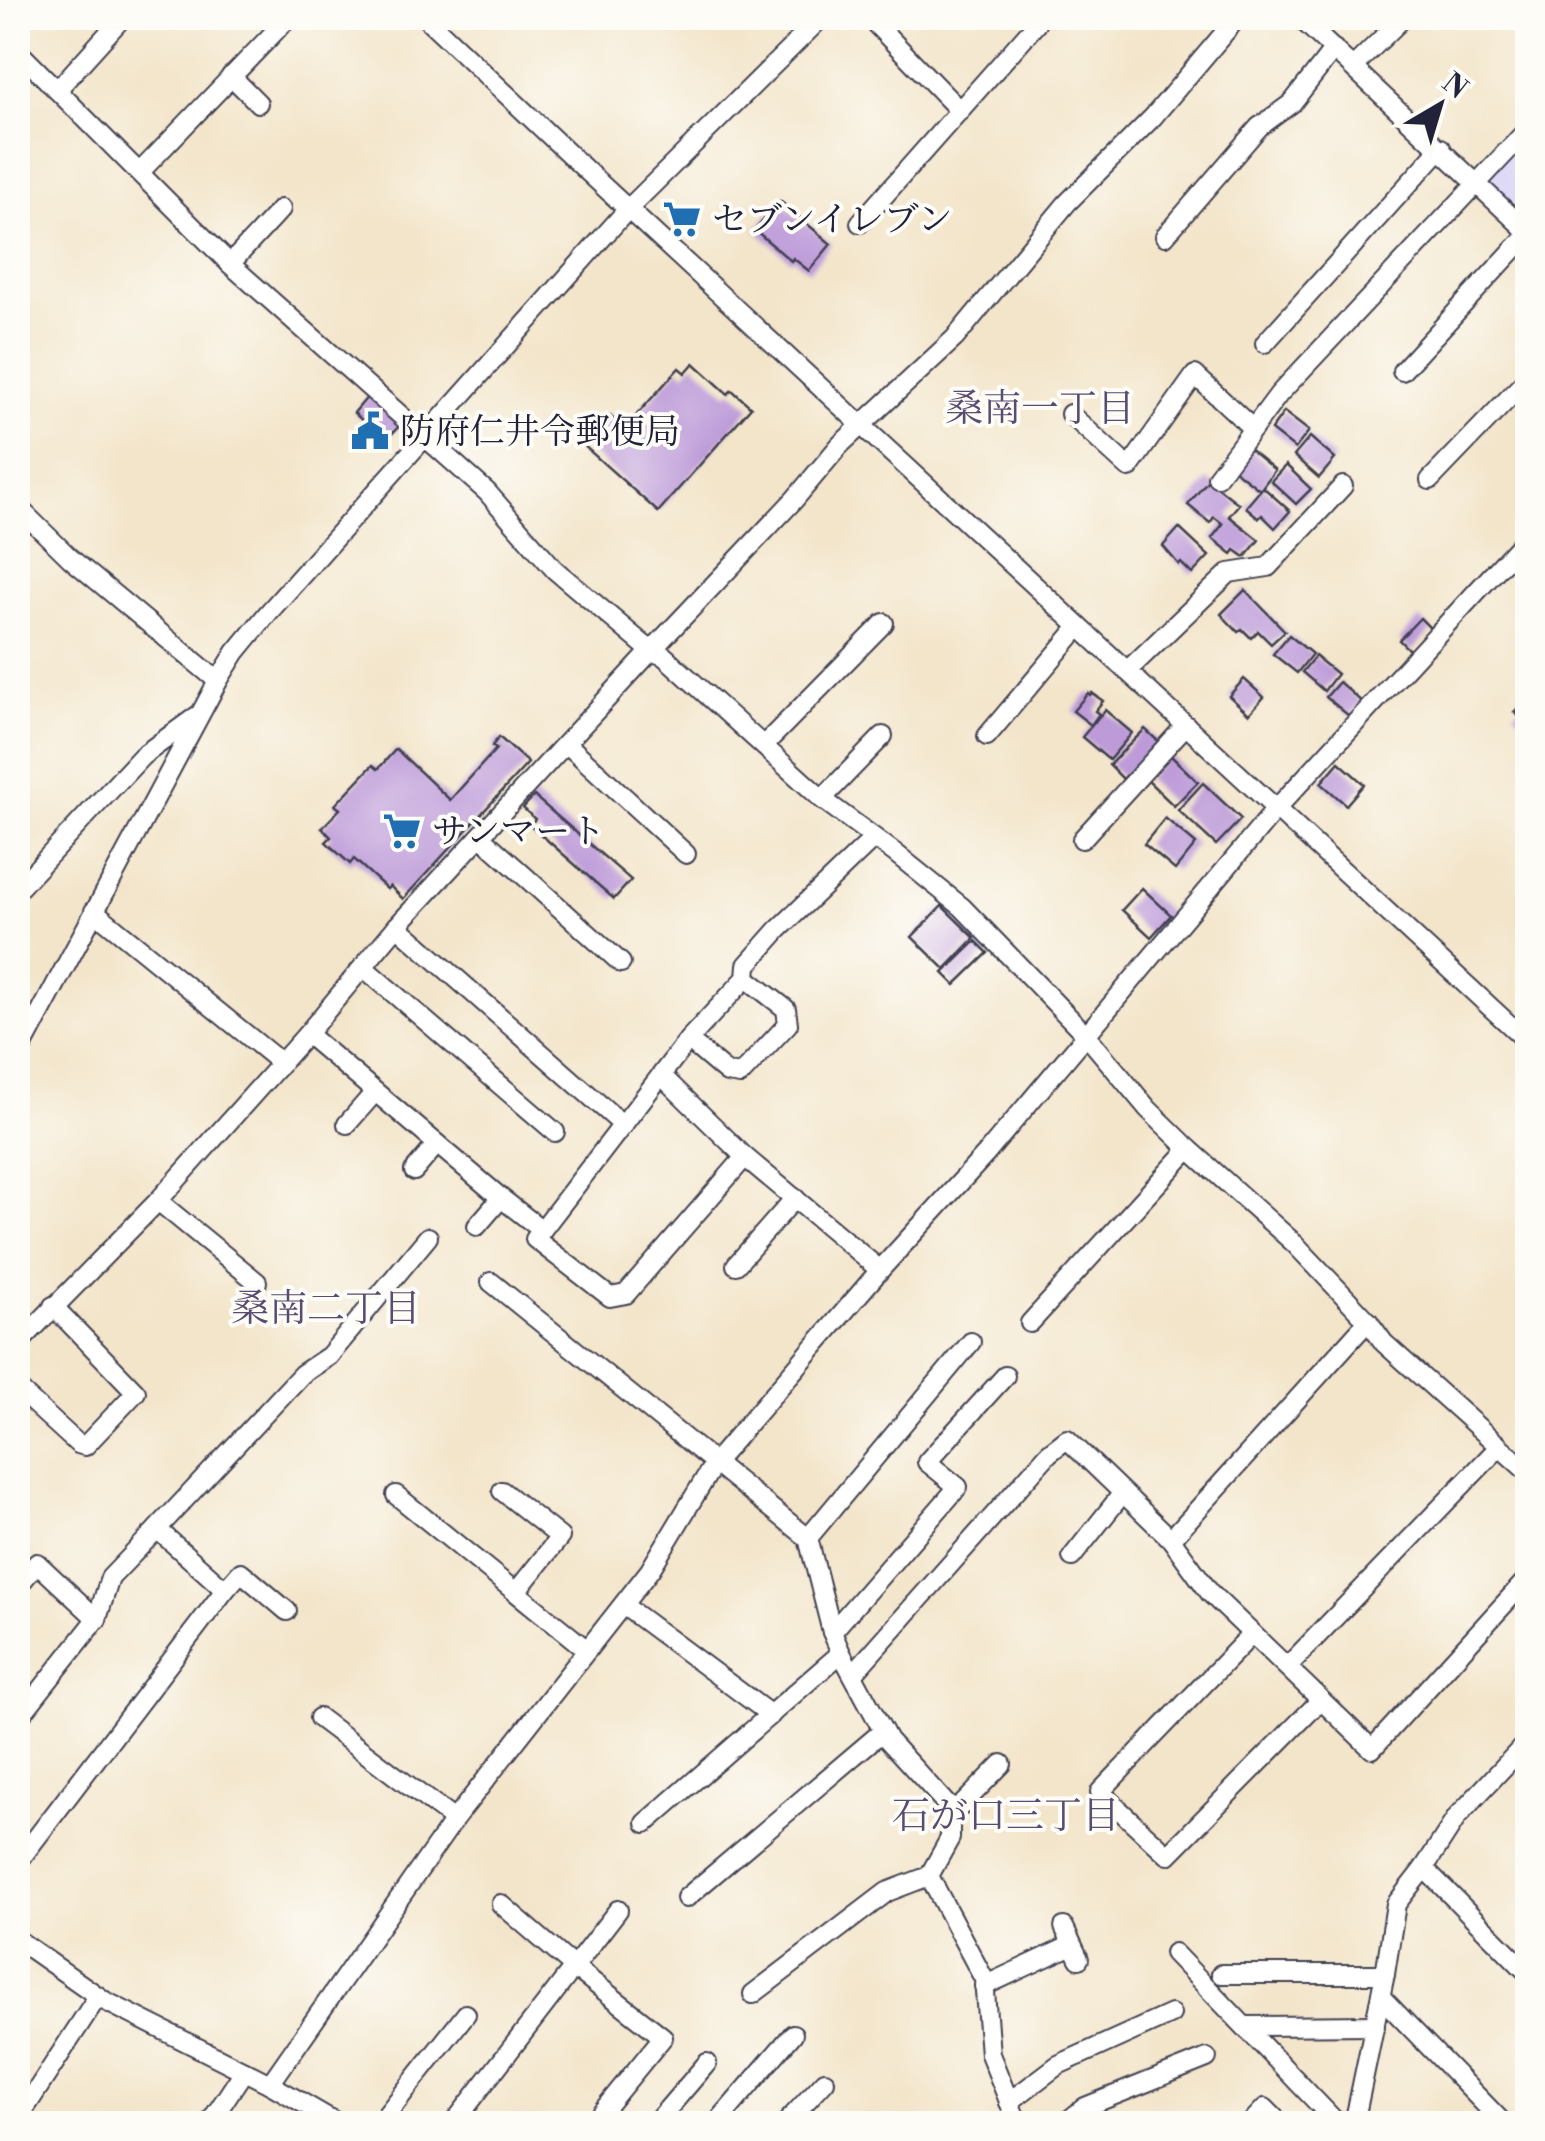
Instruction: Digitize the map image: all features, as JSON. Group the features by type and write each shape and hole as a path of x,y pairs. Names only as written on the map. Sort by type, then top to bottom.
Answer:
{"street":[{"path":"56,90 122,18"},
{"path":"140,172 288,18"},
{"path":"426,18 1126,671 1524,1033"},
{"path":"18,1054 236,652 628,209 821,18"},
{"path":"870,18 960,111"},
{"path":"18,1344 158,1202 397,926 794,500 840,444 955,338 1067,202 1152,117 1237,18"},
{"path":"1300,18 1528,233 1402,372"},
{"path":"1353,67 1403,18"},
{"path":"860,223 1036,24"},
{"path":"1165,236 1260,127 1292,104 1334,49"},
{"path":"18,51 230,264 486,492 555,570 651,651 664,656 822,799 962,907 1087,1036 1188,1149 1294,1243 1384,1343 1528,1472"},
{"path":"231,76 258,103"},
{"path":"1217,477 1279,394 1528,129"},
{"path":"1264,342 1440,148"},
{"path":"230,264 282,209"},
{"path":"1070,414 1129,468 1196,375 1253,429"},
{"path":"1430,480 1528,378"},
{"path":"1126,671 1229,573 1268,568 1343,486"},
{"path":"18,506 70,558 218,682"},
{"path":"270,2084 454,1820 650,1570 715,1462 986,1154 1276,809 1528,536"},
{"path":"764,744 884,623"},
{"path":"987,736 1079,627"},
{"path":"18,888 142,756 201,713"},
{"path":"1082,838 1186,726"},
{"path":"822,799 883,736"},
{"path":"568,744 686,854"},
{"path":"481,837 621,963"},
{"path":"745,1156 626,1294 610,1296 535,1239 688,1040 746,978 747,965 874,838"},
{"path":"94,911 280,1062"},
{"path":"397,926 623,1126"},
{"path":"363,967 556,1132"},
{"path":"688,1040 727,1073 740,1075 788,1024 786,1009 746,978"},
{"path":"307,1034 542,1230"},
{"path":"662,1076 745,1156 880,1270"},
{"path":"348,1124 375,1092"},
{"path":"414,1171 436,1144"},
{"path":"1030,1323 1188,1149"},
{"path":"477,1226 500,1198"},
{"path":"736,1266 795,1198"},
{"path":"158,1202 257,1282"},
{"path":"18,1719 97,1619 110,1578 302,1374 329,1356 428,1237"},
{"path":"491,1282 808,1538 832,1632 852,1674 888,1740 950,1808 950,1838 929,1876 887,1892 752,1994"},
{"path":"18,1390 78,1444 86,1446 136,1392 53,1306"},
{"path":"1170,1539 1368,1322"},
{"path":"808,1538 971,1342"},
{"path":"832,1632 958,1487 928,1462 1005,1376"},
{"path":"852,1674 1048,1453 1068,1439 1170,1539 1210,1593 1372,1749 1528,1578"},
{"path":"1287,1667 1499,1447"},
{"path":"502,1491 560,1538 516,1592"},
{"path":"1072,1557 1122,1494"},
{"path":"396,1495 587,1650"},
{"path":"157,1529 225,1590"},
{"path":"18,1586 37,1563 97,1619"},
{"path":"18,1862 241,1572 288,1611"},
{"path":"623,1604 771,1714"},
{"path":"1252,1634 1100,1792 1168,1855 1322,1700"},
{"path":"646,1823 841,1653"},
{"path":"319,1718 454,1820"},
{"path":"686,1898 883,1731"},
{"path":"1354,2124 1396,1904 1457,1817 1528,1741"},
{"path":"950,1808 960,1808 1002,1764"},
{"path":"1424,1868 1528,1972"},
{"path":"929,1876 984,1979 990,2054 1018,2124"},
{"path":"502,1904 663,2037 592,2124"},
{"path":"453,2124 618,1910"},
{"path":"18,1943 98,1996 339,2124"},
{"path":"984,1986 1072,1944"},
{"path":"1174,1953 1338,2124"},
{"path":"1220,1974 1385,1974"},
{"path":"18,2119 98,1996"},
{"path":"1381,1997 1504,2124"},
{"path":"379,2124 466,2014"},
{"path":"1009,2102 1058,2065 1170,2014"},
{"path":"1244,2026 1375,2025"},
{"path":"716,2124 793,2034"},
{"path":"1064,2124 1085,2107 1207,2058"},
{"path":"660,2124 659,2119 707,2063"},
{"path":"208,2124 244,2072"},
{"path":"785,2124 825,2082"},
{"path":"1250,2124 1266,2108 1281,2124"}],"shaded area":[{"path":"1527,129 1527,232 1478,183"}],"building":[{"path":"780,201 831,244 809,271 755,230"},
{"path":"694,363 728,394 732,390 751,407 658,512 583,445 609,415 624,429 679,368 685,373"},
{"path":"369,395 401,424 385,441 354,413"},
{"path":"1284,412 1309,431 1295,449 1271,430"},
{"path":"1310,437 1335,459 1319,478 1294,456"},
{"path":"1248,448 1275,470 1260,490 1232,468"},
{"path":"1286,465 1311,489 1296,504 1271,481"},
{"path":"1208,480 1239,504 1229,516 1259,540 1245,557 1235,550 1232,554 1212,538 1223,524 1214,517 1210,523 1188,505"},
{"path":"1263,487 1290,511 1275,528 1246,507"},
{"path":"1179,528 1209,556 1192,574 1163,546"},
{"path":"1245,590 1285,631 1271,644 1258,631 1251,638 1242,629 1238,632 1221,614"},
{"path":"1420,618 1432,630 1411,652 1399,640"},
{"path":"1289,635 1312,654 1297,673 1273,654"},
{"path":"1315,656 1337,674 1324,691 1302,672"},
{"path":"1244,679 1264,697 1249,714 1229,696"},
{"path":"1339,682 1362,702 1349,716 1326,697"},
{"path":"1528,684 1528,725 1514,712 1526,700 1519,693"},
{"path":"1088,693 1103,701 1091,725 1073,711"},
{"path":"1105,710 1132,733 1109,760 1082,737"},
{"path":"1145,729 1160,743 1123,779 1109,765"},
{"path":"499,737 528,763 403,899 354,859 350,864 326,842 331,837 322,828 340,809 335,805 373,765 378,769 396,749 450,800 496,749 492,746"},
{"path":"1170,755 1198,782 1174,806 1146,779"},
{"path":"1339,762 1364,784 1346,805 1321,783"},
{"path":"1203,783 1241,819 1216,845 1178,810"},
{"path":"534,796 631,880 614,899 530,825 535,819 523,808"},
{"path":"1165,818 1196,844 1175,870 1144,844"},
{"path":"1142,888 1171,915 1151,937 1122,910"},
{"path":"942,906 975,938 945,969 912,937"},
{"path":"976,941 988,953 955,985 943,973"}],"place":[{"name":"セブンイレブン","path":"682,219"},
{"name":"防府仁井令郵便局","path":"370,431"},
{"name":"サンマート","path":"402,831"}],"district":[{"name":"桑南一丁目","path":"1040,408"},
{"name":"桑南二丁目","path":"326,1308"},
{"name":"石が口三丁目","path":"1006,1815"}]}
